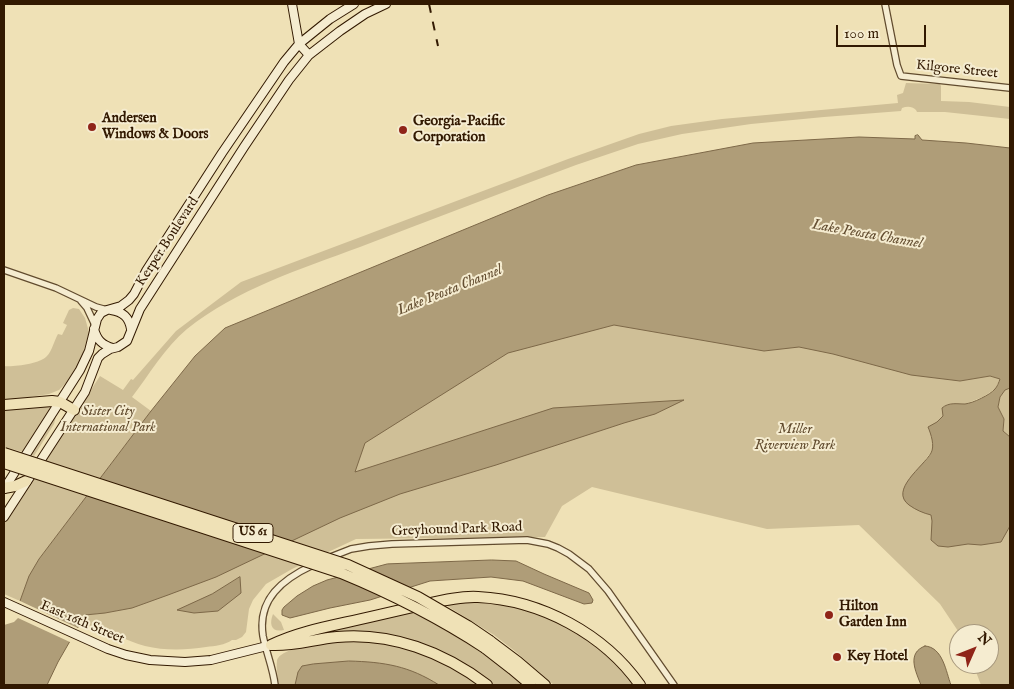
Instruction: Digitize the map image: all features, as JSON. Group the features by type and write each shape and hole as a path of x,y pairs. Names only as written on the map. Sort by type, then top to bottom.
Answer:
{"highway":[{"path":"8,405 52,401 60,402 74,410"},
{"name":"US 61","path":"4,453 348,565 418,597 468,626 531,685"},
{"name":"US 61","path":"4,463 342,573 412,604 518,662 545,685"},
{"path":"4,488 26,481"},
{"path":"269,646 285,638 368,617 448,600 478,597 507,601 535,608 560,618 600,642 640,685"},
{"path":"269,646 286,646 339,637 389,640 417,647 440,656 471,673 486,685"}],"main road":[{"path":"292,4 299,44 309,56"},
{"name":"Kerper Boulevard","path":"4,488 73,382 85,360 99,316 121,306 134,294 146,271 222,153 284,62 299,44 325,23 354,4"},
{"name":"Kerper Boulevard","path":"4,517 85,392 98,358 127,341 140,309 289,80 309,56 354,21 386,4"},
{"path":"109,310 120,312 124,315 129,321 131,329"},
{"path":"94,327 101,343 113,348"},
{"name":"East 16th Street","path":"4,602 85,639 126,655 150,660 185,662 211,660 269,646"}],"street":[{"name":"Kilgore Street","path":"885,4 897,65 901,76 1010,88"},
{"path":"4,270 56,288 96,307 109,310"},
{"path":"80,299 87,308 94,327"},
{"name":"Greyhound Park Road","path":"275,685 269,646 264,637 262,622 272,594 295,574 320,561 352,549 369,546 527,540 558,548 575,557 589,568 608,591 674,685"}],"green space":[{"name":"Sister City International Park","path":"906,83 940,84 941,101 1010,107 1010,119 945,112 917,112 913,108 908,107 902,108 901,111 751,124 682,134 638,144 576,165 293,272 227,302 187,329 158,362 132,397 151,411 39,559 20,601 4,594 4,523 100,376 123,390 176,331 241,282 639,134 671,126 722,119 898,103 897,95 903,93"},
{"path":"73,308 79,309 85,318 89,332 80,363 65,384 59,390 49,394 4,401 4,366 33,363 44,359 58,334 62,335 67,325 63,323 69,310"},
{"name":"Miller Riverview Park","path":"586,314 805,337 960,381 990,376 1000,379 995,389 983,397 970,402 925,460 1010,519 1010,685 981,685 977,674 999,674 999,624 953,624 940,604 859,525 767,529 592,487 562,506 545,537 356,539 292,569 266,584 253,600 249,609 246,632 242,637 223,644 184,649 153,648 98,628 80,624 85,615 131,608 145,603 236,561 321,491 404,385"},
{"path":"1010,388 1010,437 1003,431 1004,419 998,407 1000,397 1005,389"},
{"path":"50,407 50,410 23,452 4,447 4,410"},
{"path":"56,417 54,424 34,456 30,454 52,422"},
{"path":"471,601 517,606 542,614 566,625 600,648 635,685 554,685 494,635 444,604"},
{"path":"411,611 469,645 523,685 494,685 463,663 436,649 411,640 394,636 317,635"},
{"path":"273,614 281,622 284,630 276,630 272,627"},
{"path":"352,641 387,644 417,652 460,670 479,685 279,685 277,661 288,651 310,645"}],"water":[{"name":"Lake Peosta Channel","path":"918,135 922,140 1010,148 1010,388 1005,390 1000,397 998,407 1004,419 1003,431 1010,437 1010,526 1001,542 981,545 938,546 931,540 931,515 909,505 904,499 903,493 905,486 931,453 933,444 928,427 943,416 942,408 950,404 972,402 989,394 995,389 1000,379 990,376 960,381 911,375 799,347 764,351 614,325 508,353 365,443 355,472 553,408 684,400 655,414 400,494 340,518 216,577 132,608 85,615 47,685 4,685 4,621 11,619 29,576 39,559 195,356 225,328 548,195 636,165 753,143 859,137 915,139 915,136"},
{"path":"492,560 516,561 589,593 593,600 592,603 584,604 523,581 491,577 430,581 370,600 290,618 282,615 284,607 313,586 327,580 387,564"},
{"path":"240,577 241,593 218,611 194,613 177,610 212,594"},
{"path":"925,646 931,647 940,655 951,685 921,685 915,669 914,658 919,649"},
{"path":"349,661 374,662 396,666 417,673 439,685 295,685 298,672 302,666"}],"pier":[{"path":"18,600 80,629 72,643 18,618 14,622 4,625 4,618 11,615"}],"railway":[{"path":"429,4 438,46"}],"place":[{"name":"Andersen Windows & Doors","path":"92,127"},
{"name":"Georgia-Pacific Corporation","path":"403,130"},
{"name":"Hilton Garden Inn","path":"829,615"},
{"name":"Key Hotel","path":"837,657"}]}
